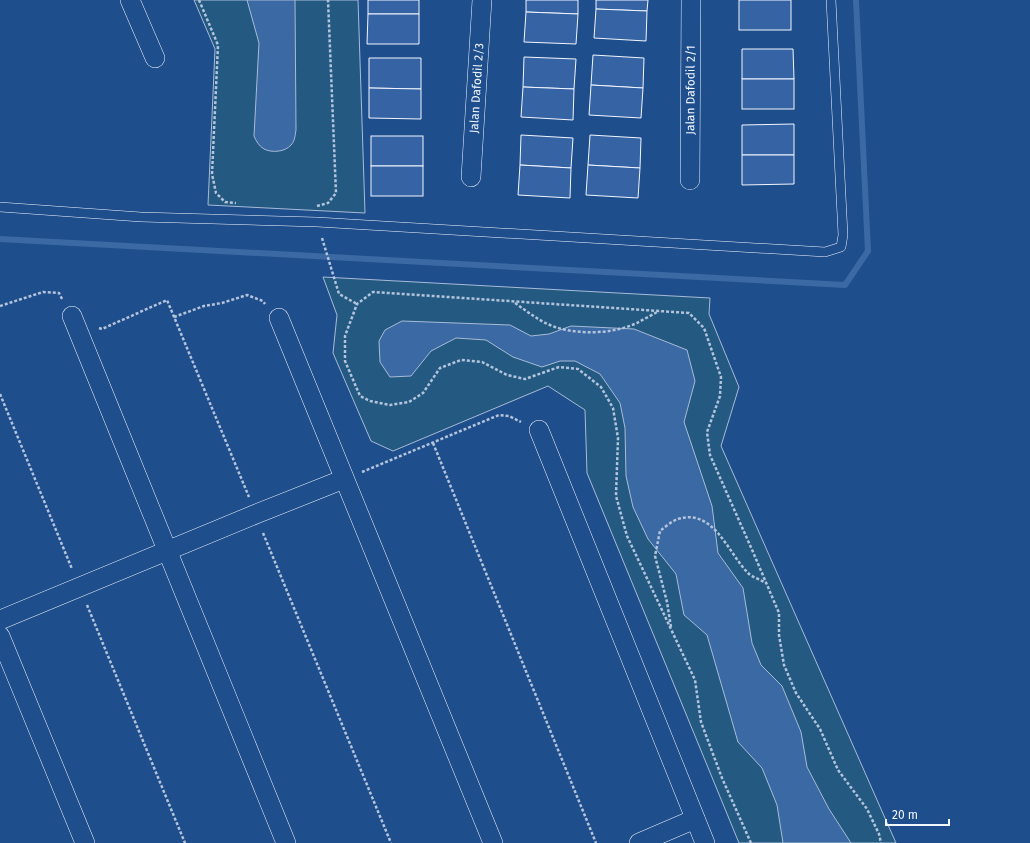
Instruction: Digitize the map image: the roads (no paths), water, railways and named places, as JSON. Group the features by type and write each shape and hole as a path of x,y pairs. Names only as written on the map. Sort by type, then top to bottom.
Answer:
{"street":[{"path":"130,0 155,58"},
{"name":"Jalan Dafodil 2/3","path":"471,177 482,0"},
{"name":"Jalan Dafodil 2/1","path":"690,180 691,0"},
{"path":"72,316 286,843"},
{"path":"279,318 493,843"},
{"path":"540,430 705,843"},
{"path":"0,620 344,479"},
{"path":"0,636 85,843"},
{"path":"639,843 695,819"}],"lane":[{"path":"0,207 141,217 317,222 825,252 841,247 843,235 831,0"}],"waterway":[{"path":"0,239 845,285 868,251 856,0"}]}
